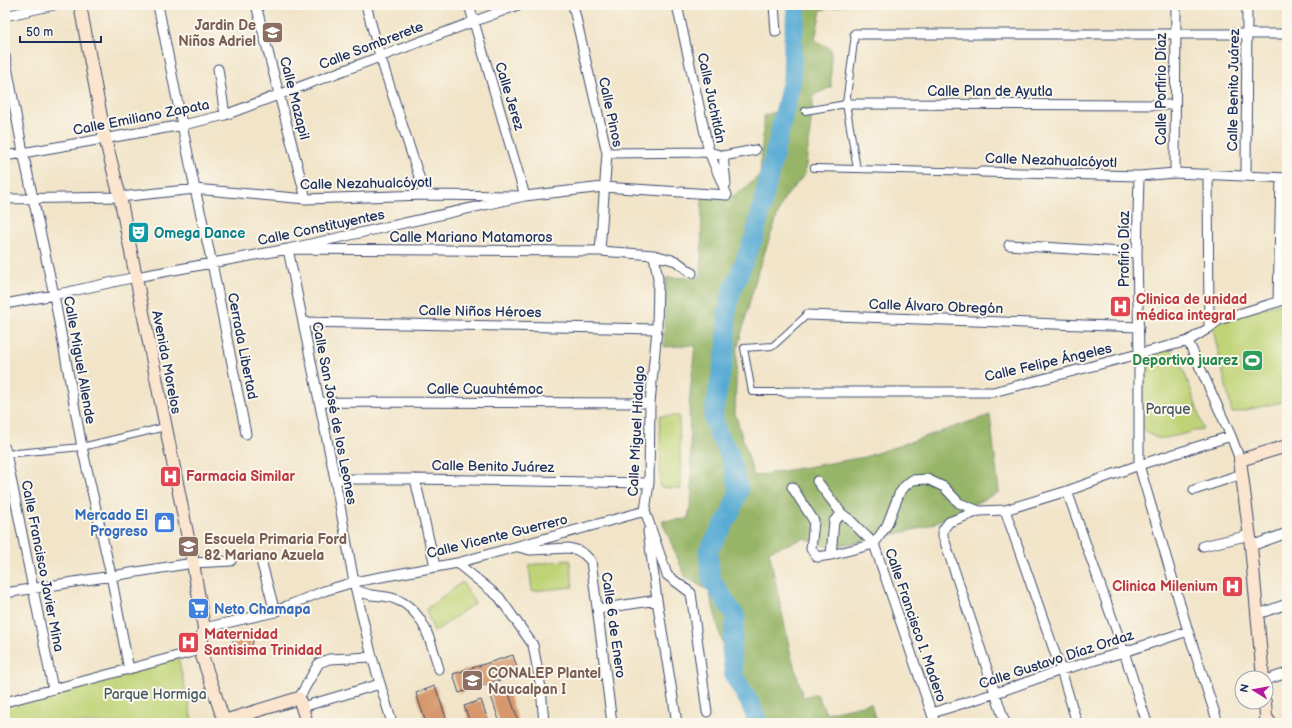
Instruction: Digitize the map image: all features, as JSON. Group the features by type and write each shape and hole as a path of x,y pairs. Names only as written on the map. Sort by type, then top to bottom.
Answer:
{"main road":[{"name":"Avenida Morelos","path":"80,5 105,138 120,197 193,563 204,628 200,650 224,722"},
{"path":"1262,670 1251,541 1240,460 1287,446"},
{"path":"224,722 300,703 307,723"},
{"path":"1265,710 1266,721"}],"street":[{"path":"5,16 54,5"},
{"name":"Cerrada Libertad","path":"158,5 246,434"},
{"name":"Calle Mazapil","path":"256,5 306,199"},
{"path":"366,5 380,56 425,195"},
{"name":"Calle Jerez","path":"469,5 525,196"},
{"name":"Calle Sombrerete","path":"280,95 518,5"},
{"name":"Calle Pinos","path":"573,5 607,153 600,251"},
{"name":"Calle Juchitlán","path":"677,5 709,152 727,195"},
{"path":"774,5 776,32"},
{"name":"Calle Porfirio Díaz","path":"1174,173 1176,5"},
{"name":"Calle Benito Juárez","path":"1246,175 1248,5"},
{"path":"857,169 846,104 855,34 1287,34"},
{"name":"Calle Miguel Allende","path":"5,56 23,152 54,295 82,447 111,575 129,670"},
{"path":"218,69 225,115"},
{"name":"Calle Emiliano Zapata","path":"5,156 183,125 225,115 280,95"},
{"name":"Calle Plan de Ayutla","path":"805,111 846,104 1175,105"},
{"path":"607,153 709,152 723,156 754,150"},
{"path":"723,156 727,195"},
{"name":"Calle Nezahualcóyotl","path":"814,168 1139,176 1174,173 1246,175 1284,178"},
{"path":"1208,174 1209,328"},
{"name":"Profirio Díaz","path":"1139,176 1137,253 1139,327 1139,465"},
{"path":"1283,300 1284,178"},
{"name":"Calle Nezahualcóyotl","path":"5,198 34,199 120,197 195,189 306,199 425,195 525,196 604,187 727,195"},
{"name":"Calle Constituyentes","path":"5,304 136,277 288,249 525,196"},
{"path":"1009,245 1137,253"},
{"name":"Calle Mariano Matamoros","path":"288,249 600,251 654,255 676,261 692,273"},
{"name":"Calle San José de los Leones","path":"288,249 335,479 355,586 372,657 392,723"},
{"name":"Calle Miguel Hidalgo","path":"654,255 658,279 657,329 650,403 649,483 645,511 667,574 691,593 707,712"},
{"name":"Calle Felipe Ángeles","path":"744,348 752,392 994,392 1188,341 1219,320 1283,300"},
{"name":"Calle Álvaro Obregón","path":"744,348 773,346 807,315 1139,327"},
{"name":"Calle Niños Héroes","path":"302,322 657,329"},
{"path":"1188,341 1231,436 1240,460"},
{"name":"Calle Cuauhtémoc","path":"319,402 650,403"},
{"path":"5,452 82,447 165,426"},
{"path":"1005,723 943,536 945,525 948,522 979,511 1005,510 1067,491 1139,465 1231,436"},
{"name":"Calle Francisco Javier Mina","path":"5,452 34,589 53,690"},
{"path":"1139,465 1188,631 1218,723"},
{"path":"1194,490 1242,474"},
{"name":"Calle Benito Juárez","path":"335,479 649,483"},
{"path":"415,479 435,566"},
{"name":"Calle Francisco I. Madero","path":"935,723 874,544 886,525 899,494 904,486 912,480 927,479 944,488 959,503 979,511"},
{"path":"817,481 842,514 874,544"},
{"path":"792,487 814,521 811,549 817,557 874,544"},
{"path":"1067,491 1124,652 1147,723"},
{"path":"1005,510 1061,670 1077,723"},
{"path":"645,511 657,600 677,723"},
{"name":"Calle Vicente Guerrero","path":"204,628 275,612 324,591 355,586 457,562 517,547 645,511"},
{"path":"831,555 834,521 842,514"},
{"path":"1203,546 1251,541 1287,533"},
{"name":"Calle 6 de Enero","path":"517,547 530,550 569,548 577,550 591,560 612,723"},
{"path":"5,593 193,563 231,561"},
{"path":"457,562 499,597 533,645 541,688 544,723"},
{"path":"262,564 275,612"},
{"path":"355,586 370,594 397,599 413,610 420,618 427,633 439,669"},
{"path":"598,609 657,600"},
{"path":"1258,614 1287,604"},
{"name":"Calle Gustavo Díaz Ordaz","path":"932,713 996,693 1061,670 1124,652 1188,631"},
{"path":"5,702 200,650"},
{"path":"300,703 319,663 329,659 372,657"},
{"path":"1274,677 1287,673"},
{"path":"300,703 380,684"}],"green space":[{"path":"787,5 846,5 821,10 815,40 831,49 831,87 814,95 805,174 783,200 758,271 737,350 735,413 754,476 865,457 990,415 999,492 926,527 856,543 824,546 805,538 769,551 790,651 803,697 817,694 826,713 871,703 876,723 753,723 731,676 709,591 685,576 662,521 688,519 692,494 689,404 695,345 664,347 666,278 701,277 702,197 729,198 741,191 760,175 764,116 778,111 785,66"},
{"name":"Deportivo juarez","path":"1287,302 1287,401 1232,413 1211,320"},
{"name":"Parque","path":"1168,348 1174,354 1184,373 1194,398 1203,429 1173,437 1157,438 1141,427 1143,356"},
{"path":"660,416 679,416 681,489 660,487"},
{"path":"570,560 573,587 532,591 529,565"},
{"path":"462,582 475,603 434,632 426,609"},
{"name":"Parque Hormiga","path":"178,657 193,723 5,723 5,705"}],"building":[{"path":"243,631 250,634 253,641 250,648 243,651 236,648 233,641 236,634"},
{"path":"513,655 519,674 459,693 453,674"},
{"path":"435,686 448,723 426,723 416,693"},
{"path":"507,688 519,723 500,723 490,693"},
{"path":"481,700 489,723 470,723 464,706"}],"waterway":[{"path":"758,723 750,703 734,676 731,650 736,617 711,579 708,551 730,514 739,490 729,453 719,436 713,417 726,347 727,311 731,294 755,235 792,80 793,39 797,5"}],"place":[{"name":"Jardin De Niños Adriel","path":"272,33"},
{"name":"Omega Dance","path":"138,233"},
{"name":"Clinica de unidad médica integral","path":"1121,307"},
{"name":"Deportivo juarez","path":"1253,360"},
{"name":"Farmacia Similar","path":"171,476"},
{"name":"Mercado El Progreso","path":"164,523"},
{"name":"Escuela Primaria Ford 82 Mariano Azuela","path":"188,547"},
{"name":"Clinica Milenium","path":"1233,586"},
{"name":"Neto Chamapa","path":"198,609"},
{"name":"Maternidad Santisima Trinidad","path":"188,642"},
{"name":"CONALEP Plantel Naucalpan I","path":"472,681"}]}
